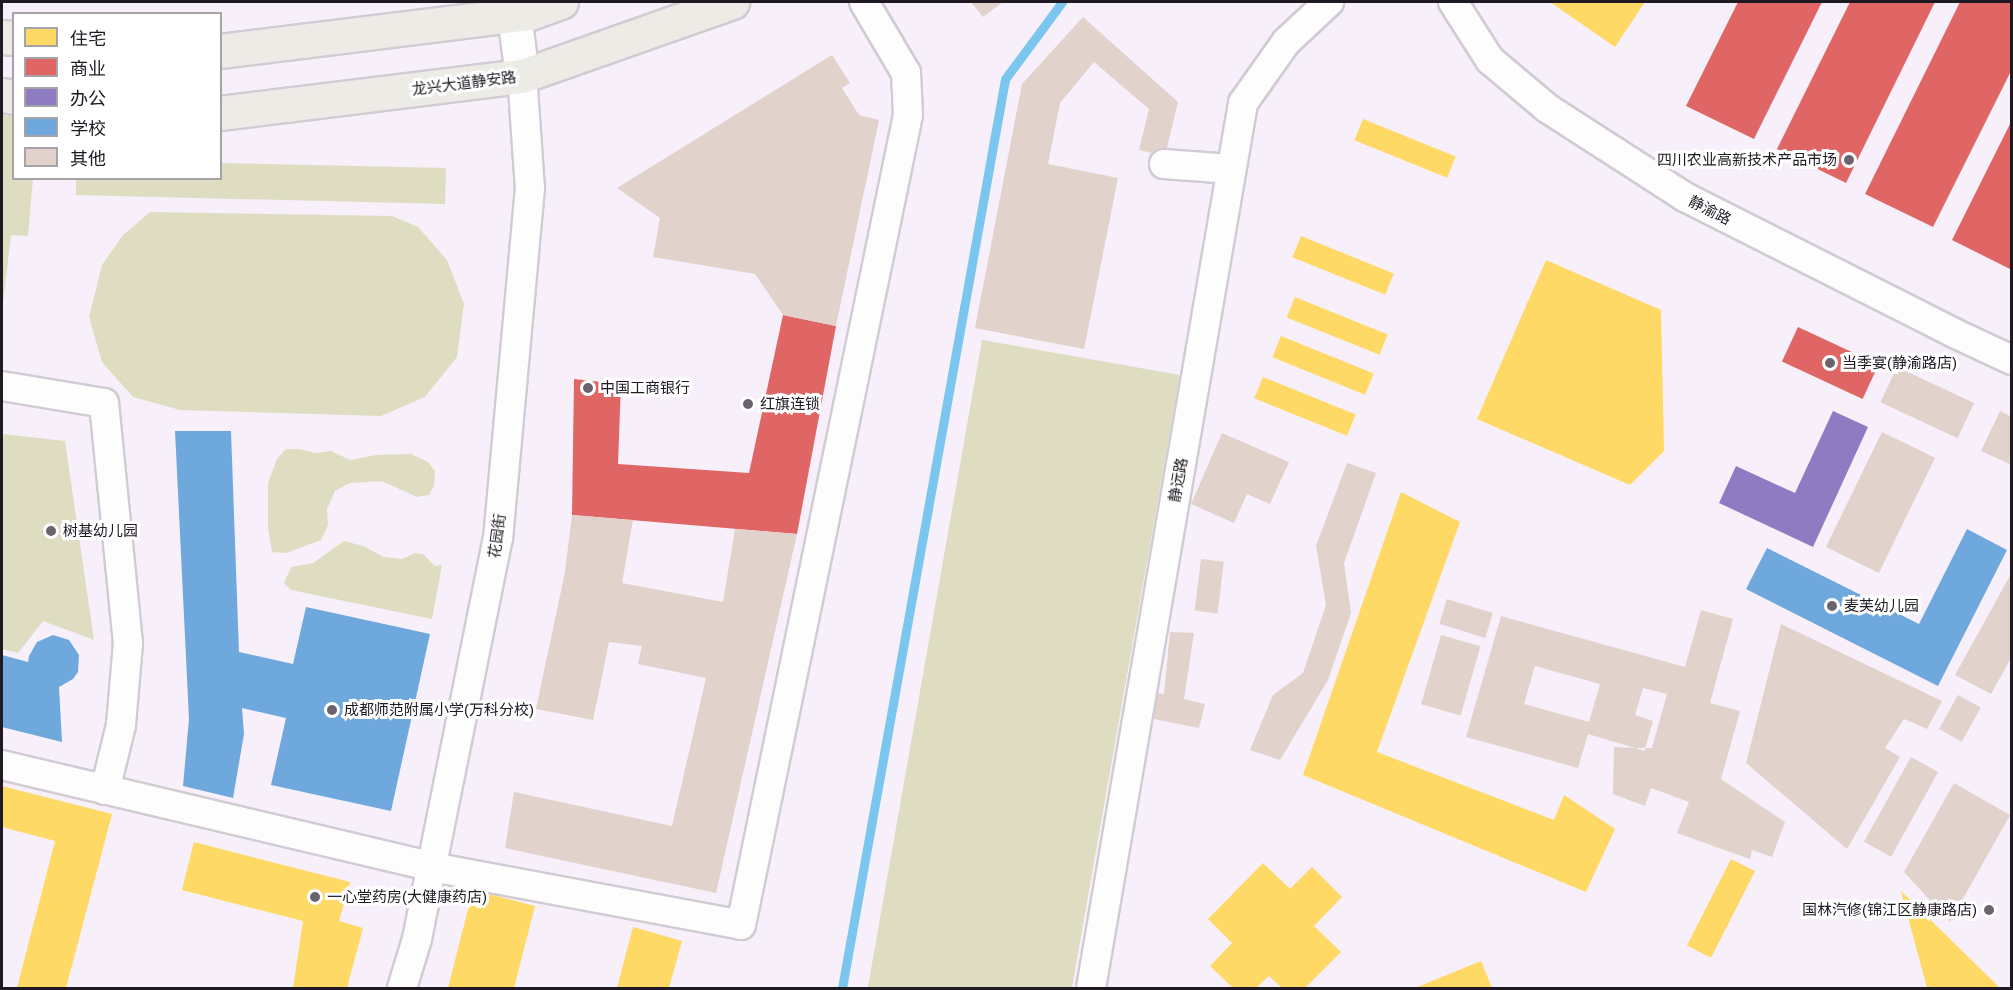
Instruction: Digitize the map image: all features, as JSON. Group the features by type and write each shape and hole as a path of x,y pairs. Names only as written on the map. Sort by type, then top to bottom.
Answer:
{"main road":[{"path":"222,51 530,13 561,2"},
{"name":"龙兴大道静安路","path":"222,113 522,76 732,2"}],"street":[{"path":"2,765 432,867 741,925 908,115 906,73 864,2"},
{"name":"静远路","path":"1091,988 1243,103 1286,42 1329,2"},
{"name":"静渝路","path":"1453,2 1490,60 1498,67 1547,108 1685,197 2012,360"},
{"path":"514,15 522,76"},
{"name":"花园街","path":"402,988 417,939 498,539 530,189 522,76"},
{"path":"1164,164 1232,169"},
{"path":"2,386 104,404 128,643 121,725 105,790"}],"green space":[{"path":"2,115 12,116 12,180 33,180 28,236 11,235 2,312"},
{"path":"222,163 446,168 445,204 76,195 76,180 222,180"},
{"path":"150,212 392,216 418,227 447,260 464,304 457,357 425,397 381,416 180,410 133,397 102,362 89,317 102,265 123,235"},
{"path":"982,340 1180,375 1072,988 868,988"},
{"path":"4,434 65,441 94,640 43,621 18,653 2,649 2,443"},
{"path":"286,449 300,449 314,453 331,451 350,460 376,455 411,454 428,462 435,471 434,486 429,495 417,497 382,481 350,483 335,491 327,509 328,525 321,540 286,553 272,552 268,527 268,483 277,459"},
{"path":"344,541 363,546 384,557 402,559 415,553 423,554 435,566 442,565 432,619 291,590 284,583 291,567 313,563"}],"building: 住宅":[{"path":"1550,2 1645,2 1615,47"},
{"path":"1363,119 1456,156 1447,178 1354,140"},
{"path":"1301,236 1394,273 1385,295 1292,257"},
{"path":"1546,260 1661,310 1664,451 1630,485 1477,419"},
{"path":"1295,297 1388,334 1379,355 1287,317"},
{"path":"1281,336 1374,373 1365,395 1272,357"},
{"path":"1263,377 1356,414 1347,436 1254,398"},
{"path":"1401,492 1460,522 1377,752 1554,820 1564,795 1615,829 1586,892 1303,775"},
{"path":"2,786 112,814 66,988 17,988 55,841 2,827"},
{"path":"194,842 350,882 339,921 363,928 347,988 293,988 303,921 182,890"},
{"path":"1731,859 1755,871 1711,958 1687,945"},
{"path":"1263,863 1290,889 1312,867 1342,897 1314,926 1341,952 1305,988 1282,988 1269,976 1256,988 1233,988 1210,966 1232,943 1208,919"},
{"path":"473,890 535,906 514,988 448,988"},
{"path":"1901,891 2000,988 1927,988"},
{"path":"633,927 682,941 669,988 617,988"},
{"path":"1481,961 1492,988 1415,988"}],"building: 商业":[{"path":"1738,2 1822,2 1754,139 1686,106"},
{"path":"1850,2 1935,2 1846,183 1777,149"},
{"path":"1960,2 2012,2 2012,69 1933,227 1865,194"},
{"path":"2012,120 2012,270 1952,240"},
{"path":"783,315 836,326 797,534 572,515 574,379 621,384 618,464 749,473"},
{"name":"当季宴(静渝路店)","path":"1798,327 1879,365 1863,399 1782,361"}],"building: 办公":[{"path":"1833,411 1868,427 1813,547 1719,503 1736,466 1795,493"}],"building: 学校":[{"path":"175,431 231,431 239,652 293,664 306,607 430,634 391,811 271,785 286,718 242,708 244,734 233,798 183,786 189,719"},
{"name":"麦芙幼儿园","path":"1967,529 2007,550 1938,686 1746,589 1767,548 1919,624"},
{"path":"53,635 69,640 79,655 78,672 73,679 59,687 62,742 2,727 2,655 28,662 37,642"}],"building: 其他":[{"path":"971,2 1003,2 983,17"},
{"path":"1083,17 1178,102 1165,156 1139,150 1149,109 1094,62 1060,103 1048,164 1118,178 1084,349 975,328 1022,84"},
{"path":"832,55 850,83 842,88 859,115 879,120 836,326 783,315 755,274 653,257 660,218 617,188"},
{"path":"1897,367 1974,403 1958,438 1881,402"},
{"path":"2000,411 2012,417 2012,465 1981,451"},
{"path":"1882,432 1935,458 1879,573 1826,547"},
{"path":"1222,433 1289,462 1270,504 1247,494 1234,523 1191,504"},
{"path":"1347,463 1376,473 1344,563 1351,613 1328,680 1280,760 1250,750 1273,695 1303,673 1326,605 1316,546"},
{"path":"572,515 633,520 622,583 723,602 735,529 797,534 716,893 505,848 514,792 672,826 706,678 638,664 642,646 609,642 593,720 536,709 565,572"},
{"path":"1201,559 1224,562 1217,613 1195,611"},
{"path":"2012,572 2012,656 1991,694 1955,675"},
{"path":"1447,599 1493,613 1485,638 1439,624"},
{"path":"1701,610 1733,619 1710,703 1740,711 1721,779 1785,822 1772,857 1752,850 1750,859 1677,833 1689,802 1651,788 1645,806 1613,794 1614,747 1635,748 1588,734 1578,768 1466,737 1501,616 1685,667","holes":["1535,666 1600,684 1589,722 1524,704","1643,688 1667,694 1652,748 1645,748 1653,721 1635,715"]},
{"path":"1781,624 1942,701 1927,729 1904,719 1885,748 1900,757 1847,849 1746,763"},
{"path":"1170,632 1194,633 1184,699 1205,704 1199,728 1144,717 1150,692 1164,694"},
{"path":"1441,635 1480,646 1461,716 1421,704"},
{"path":"1958,695 1981,708 1962,742 1939,729"},
{"path":"1911,757 1938,772 1891,857 1864,842"},
{"path":"1954,783 2010,815 1950,922 1904,872"}],"waterway":[{"path":"842,988 1005,79 1062,2"}],"place":[{"name":"四川农业高新技术产品市场","path":"1849,160"},
{"name":"当季宴(静渝路店)","path":"1830,363"},
{"name":"中国工商银行","path":"588,388"},
{"name":"红旗连锁","path":"748,404"},
{"name":"树基幼儿园","path":"51,531"},
{"name":"麦芙幼儿园","path":"1832,606"},
{"name":"成都师范附属小学(万科分校)","path":"332,710"},
{"name":"一心堂药房(大健康药店)","path":"315,897"},
{"name":"国林汽修(锦江区静康路店)","path":"1989,910"}]}
